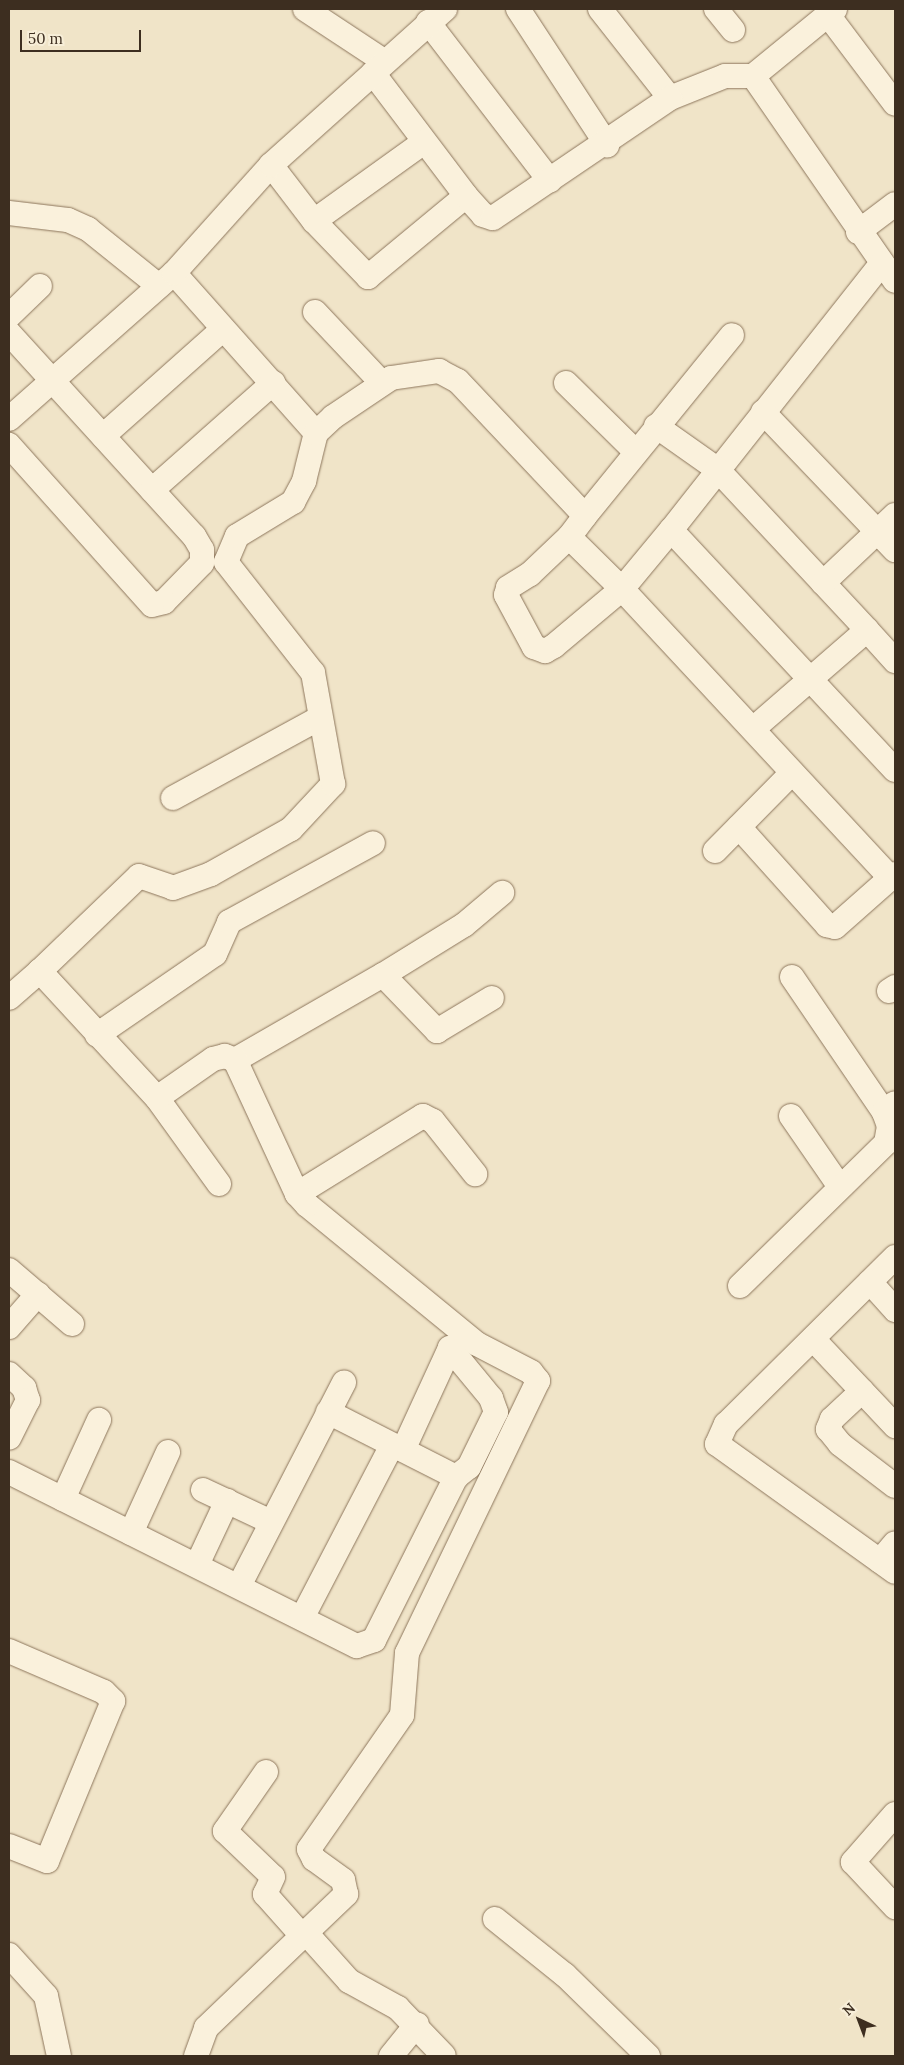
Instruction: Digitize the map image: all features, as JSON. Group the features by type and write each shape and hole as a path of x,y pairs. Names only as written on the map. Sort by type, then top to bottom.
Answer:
{"street":[{"path":"305,9 379,67 424,142 482,215 493,218 607,145 670,98 725,76 753,76 831,12 895,104"},
{"path":"518,9 607,145"},
{"path":"600,9 670,98"},
{"path":"716,9 733,30"},
{"path":"9,419 166,279 271,165 437,15 550,181"},
{"path":"732,335 656,426 569,537 530,574 508,588 506,595 534,647 545,651 554,646 622,589 671,530 763,412 888,272 858,232 753,76"},
{"path":"314,221 424,142"},
{"path":"271,165 314,221 368,276 466,196"},
{"path":"858,232 895,204"},
{"path":"9,213 68,220 88,229 166,279 222,330 316,433"},
{"path":"9,316 40,286"},
{"path":"315,312 381,382"},
{"path":"103,436 222,330"},
{"path":"9,333 194,536 202,550 202,563 164,602 152,605 9,445"},
{"path":"9,998 40,972 139,876 177,888 250,854 306,817 326,795 335,774 318,719 313,673 226,562 237,536 293,502 304,481 316,433 381,382 439,371 458,381 585,516"},
{"path":"152,490 272,383"},
{"path":"566,383 636,452"},
{"path":"763,412 895,550"},
{"path":"656,426 717,469 895,661"},
{"path":"823,583 895,515"},
{"path":"671,530 895,770"},
{"path":"569,537 622,589 792,772 893,876 835,927 827,925 739,827"},
{"path":"753,728 808,678 867,630"},
{"path":"173,798 318,719"},
{"path":"715,852 792,772"},
{"path":"97,1035 215,954 229,922 373,844"},
{"path":"235,1060 383,975 464,925 502,893"},
{"path":"40,972 157,1098 219,1184"},
{"path":"383,975 437,1031 492,998"},
{"path":"740,1286 886,1143 889,1126 889,1108 792,977"},
{"path":"157,1098 213,1059 225,1056 235,1060 297,1194 477,1344 532,1372 538,1382 407,1653 402,1715 309,1849 314,1859 343,1880 346,1891 305,1936 206,2028 196,2056"},
{"path":"297,1194 423,1116 432,1121 475,1174"},
{"path":"791,1116 840,1188"},
{"path":"895,1257 726,1424 717,1444 888,1566 895,1543"},
{"path":"9,1270 72,1324"},
{"path":"870,1282 895,1310"},
{"path":"9,1327 38,1294"},
{"path":"813,1339 895,1426"},
{"path":"9,1472 357,1646 374,1640 456,1477 469,1467 496,1412 491,1398 450,1348 398,1448 302,1618"},
{"path":"9,1374 24,1388 28,1400 9,1438"},
{"path":"239,1586 344,1383"},
{"path":"862,1391 832,1420 828,1429 840,1444 895,1486"},
{"path":"328,1412 456,1477"},
{"path":"63,1499 99,1420"},
{"path":"131,1533 168,1452"},
{"path":"203,1490 271,1522"},
{"path":"197,1565 227,1501"},
{"path":"9,1651 104,1692 113,1700 55,1864 9,1846"},
{"path":"266,1772 225,1831 273,1877 265,1894 305,1936 349,1981 383,1997 417,2024 444,2056"},
{"path":"895,1814 853,1862 895,1907"},
{"path":"495,1919 565,1975 648,2056"},
{"path":"9,1955 46,1996 59,2056"},
{"path":"391,2056 417,2024"}]}
